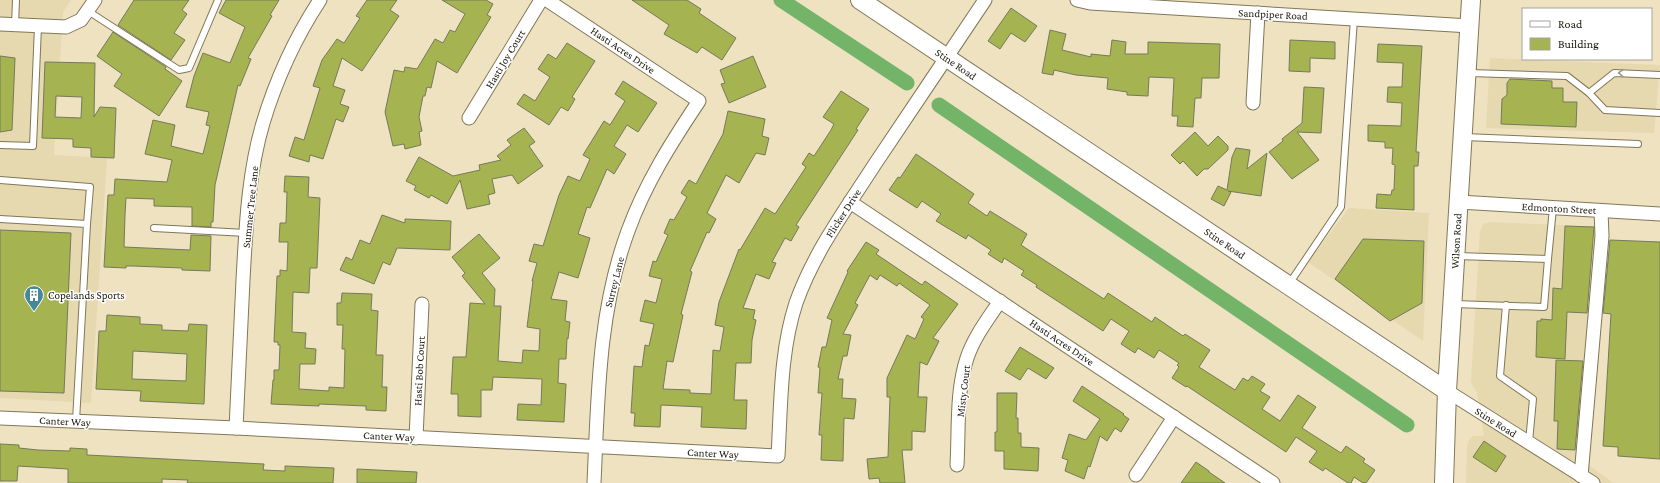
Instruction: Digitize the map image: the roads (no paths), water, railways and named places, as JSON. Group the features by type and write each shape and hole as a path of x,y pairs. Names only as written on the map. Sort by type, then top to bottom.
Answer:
{"street":[{"path":"0,24 66,27 76,23 88,11 95,0"},
{"name":"Summer Tree Lane","path":"236,428 246,233 249,193 254,162 263,124 276,86 291,50 320,0"},
{"name":"Hasti Joy Court","path":"469,118 541,0"},
{"name":"Hasti Acres Drive","path":"547,0 699,101"},
{"name":"Stine Road","path":"860,0 1447,392 1593,483"},
{"name":"Flicker Drive","path":"778,456 783,367 788,335 796,304 808,274 822,245 985,0"},
{"name":"Sandpiper Road","path":"1077,0 1090,3 1470,26"},
{"name":"Wilson Road","path":"1444,483 1447,392 1471,0"},
{"path":"1253,103 1258,13"},
{"name":"Surrey Lane","path":"594,483 601,347 615,272 628,232 644,192 664,155 699,101"},
{"name":"Hasti Acres Drive","path":"850,202 1273,483"},
{"name":"Edmonton Street","path":"1459,202 1660,214"},
{"path":"1581,476 1602,236 1601,211"},
{"name":"Misty Court","path":"957,466 962,379 975,339 1000,301"},
{"name":"Hasti Bob Court","path":"416,438 422,304"},
{"path":"1136,475 1174,417"},
{"name":"Canter Way","path":"0,418 236,428 778,456"}],"lane":[{"path":"15,25 16,0"},
{"path":"88,11 179,70 189,68 208,20 218,0"},
{"path":"1288,286 1342,207 1354,19"},
{"path":"0,145 33,146 38,26"},
{"path":"1467,72 1567,76 1589,93 1605,110 1660,113"},
{"path":"1589,93 1614,73 1660,75"},
{"path":"1463,137 1638,144"},
{"path":"0,180 90,187 76,421"},
{"path":"1453,304 1544,307 1553,208"},
{"path":"0,219 87,224"},
{"path":"154,228 246,233"},
{"path":"1455,256 1548,259"},
{"path":"1506,305 1500,376 1533,399 1529,443"}],"waterway":[{"path":"781,0 907,83"},
{"path":"939,105 1407,425"}],"place":[{"name":"Copelands Sports","path":"34,312"}]}
